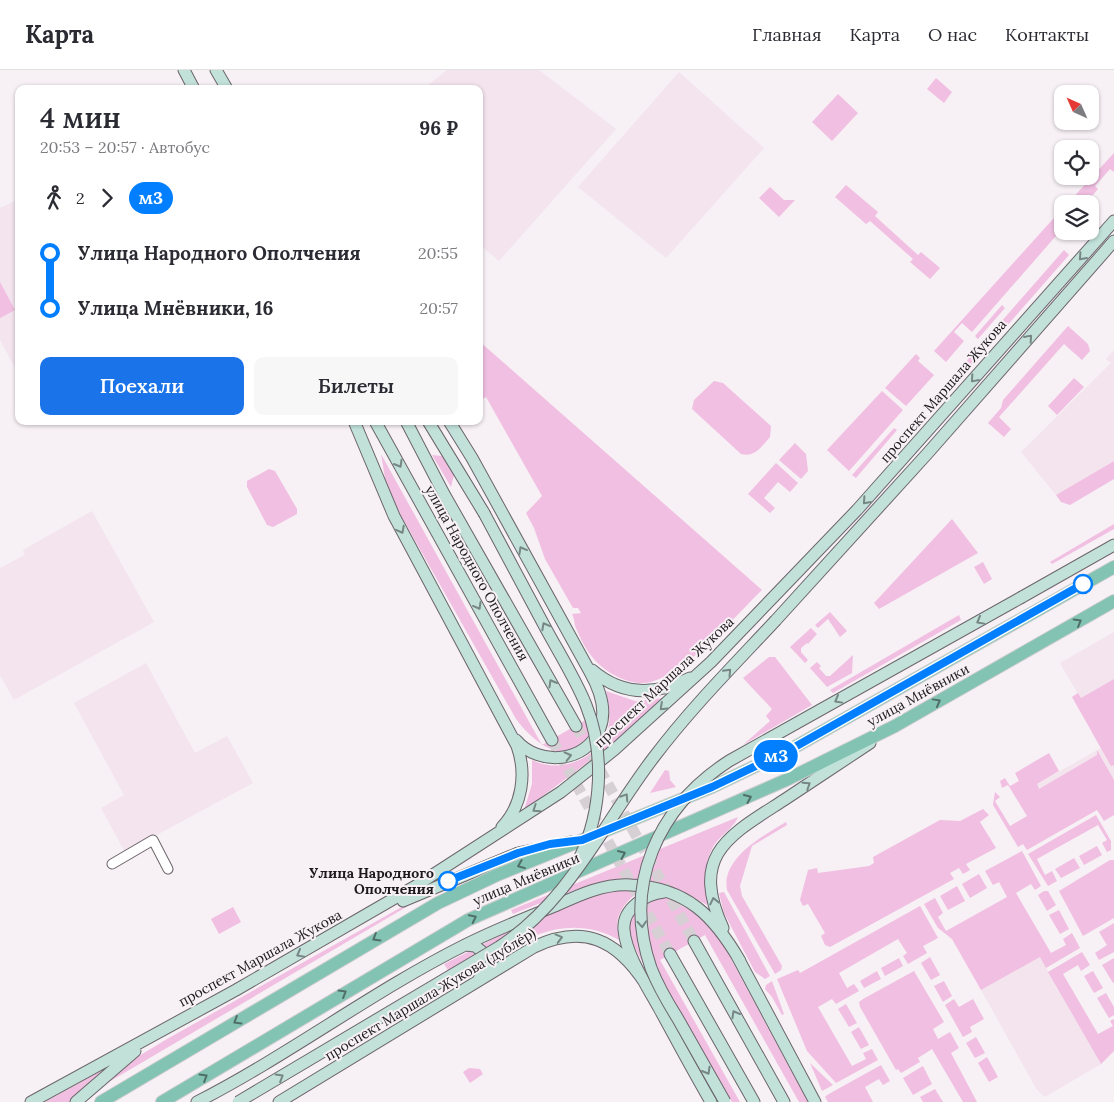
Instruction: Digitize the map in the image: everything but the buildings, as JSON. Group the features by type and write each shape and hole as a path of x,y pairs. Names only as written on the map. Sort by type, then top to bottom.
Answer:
{"main road":[{"path":"184,70 192,85"},
{"path":"216,70 225,85"},
{"name":"проспект Маршала Жукова","path":"31,1102 342,930 478,848 568,786 639,729 711,662 857,510 1114,221"},
{"name":"проспект Маршала Жукова","path":"568,881 659,750 684,719 945,434 1114,241"},
{"path":"356,425 394,516 511,733 522,761 522,783 519,798 506,823 478,848"},
{"name":"улица Народного Ополчения","path":"377,425 552,740"},
{"name":"улица Народного Ополчения","path":"408,425 444,494 576,726"},
{"path":"238,1102 513,938 539,916 568,881 587,842 594,816 598,764 593,729 576,684 484,513 430,425"},
{"path":"451,425 472,458 598,689 602,717 600,729 588,745 572,756 545,757 527,750 511,733"},
{"path":"725,1102 655,978 644,944 641,918 643,887 649,860 664,824 687,794 722,766 1114,545"},
{"name":"улица Мнёвники","path":"582,840 712,787 793,748 1114,567"},
{"name":"улица Мнёвники","path":"162,1102 430,941 488,911 759,793 895,726 1114,601"},
{"path":"586,664 612,684 629,690 643,692 678,683 711,662"},
{"path":"815,1102 719,918 712,897 712,872 720,850 731,836 746,824 895,726"},
{"path":"342,930 419,894 518,853 550,844 582,840"},
{"path":"101,1102 414,916 497,875 582,840"},
{"path":"197,1102 465,945 574,897 606,887 630,885 674,893 706,914 740,961"},
{"path":"674,893 661,892 646,898 633,907 624,921 626,940 645,983 711,1102"},
{"name":"проспект Маршала Жукова (дублёр)","path":"279,1102 534,947 556,938 576,935 593,937 610,945 626,959 645,983"},
{"path":"694,941 784,1102"},
{"path":"465,945 480,948 488,960 488,966 482,976 470,986"},
{"path":"670,954 754,1102"},
{"path":"76,1102 121,1062 162,1031"}],"street":[{"path":"112,864 153,840 168,869"}],"shaded area":[{"path":"447,70 539,70 616,129 499,261 483,247 483,85 428,85"},
{"path":"679,72 764,148 666,258 578,187"},
{"path":"936,78 952,92 944,103 927,89"},
{"path":"838,94 858,113 832,141 812,122"},
{"path":"1114,153 1114,172 1110,169 1099,181 1099,169"},
{"path":"846,185 878,212 875,216 918,255 921,252 940,268 930,279 910,262 913,259 870,221 866,224 835,197"},
{"path":"1085,185 1096,185 1098,189 1093,195 1075,195"},
{"path":"770,187 784,200 795,200 779,217 759,198"},
{"path":"15,201 15,368 0,340 0,208"},
{"path":"1054,218 1054,238 972,332 962,323 954,332 964,341 946,362 934,351"},
{"path":"1064,250 1069,255 963,376 958,371"},
{"path":"0,282 15,310 0,318"},
{"path":"1002,305 1005,308 978,339 975,336"},
{"path":"1068,326 1088,344 1090,351 1082,360 1064,344 999,417 1011,429 1004,437 988,423 1001,408 1003,400"},
{"path":"483,345 762,590 710,642 680,667 665,676 643,683 627,681 611,674 598,664 583,644 572,614 581,613 578,608 573,608 545,559 534,528 526,513 542,496 486,397 483,399"},
{"path":"1114,350 1114,461 1056,495 1021,452 1111,363 1106,359"},
{"path":"916,354 920,358 918,361 934,375 906,406 885,388"},
{"path":"1074,378 1084,387 1057,415 1048,406"},
{"path":"714,381 723,383 771,426 770,437 754,453 741,454 692,409 694,400"},
{"path":"882,391 903,410 849,471 827,450"},
{"path":"894,428 897,430 856,478 852,475"},
{"path":"795,443 806,454 808,471 801,479 779,460"},
{"path":"381,454 541,744 516,719 400,514 386,484"},
{"path":"432,455 442,456 454,475 451,487"},
{"path":"1114,461 1114,479 1070,505 1061,502 1056,495"},
{"path":"776,463 798,483 790,492 778,482 764,498 775,508 770,513 748,494"},
{"path":"269,469 275,471 297,509 297,514 273,527 267,525 247,487 247,481"},
{"path":"92,511 154,622 14,700 0,675 0,568 25,555 23,550"},
{"path":"952,519 978,553 879,609 874,603"},
{"path":"1114,524 1114,529 1052,564 1050,562"},
{"path":"983,562 992,579 984,584 974,567"},
{"path":"830,612 847,631 840,637 828,619 818,628 815,625"},
{"path":"959,615 961,620 833,693 830,690"},
{"path":"811,628 817,634 808,644 801,648 801,652 808,660 805,663 790,647"},
{"path":"1114,632 1114,799 1057,830 1032,787 1101,748 1092,733 1098,729 1060,663"},
{"path":"853,655 852,673 827,687 810,668 817,662 821,666 819,668 826,676 830,676"},
{"path":"769,657 775,657 812,705 743,745 770,721 766,716 772,709 743,678"},
{"path":"146,663 195,753 227,736 253,783 125,852 101,808 124,795 74,703"},
{"path":"1114,679 1114,765 1111,766 1072,697 1078,693 1081,698"},
{"path":"606,691 635,701 664,698 612,744 524,810 532,784 532,760 543,764 565,765 587,756 603,740 608,729 609,720 609,705"},
{"path":"594,715 590,736 580,747 571,752 560,752 543,745"},
{"path":"1097,750 1114,780 1114,815 1104,821 1097,810 1027,850 1023,844 1018,847 993,805 995,792 1000,797 995,801 1010,826 1027,816 1008,785 1002,788 1000,781 1005,778 1010,786 1019,781 1015,773 1049,753 1059,771 1037,784 1039,789 1097,755"},
{"path":"665,770 669,771 670,780 676,787 650,793"},
{"path":"983,809 989,815 980,822 996,848 966,864 970,870 963,874 959,868 950,873 954,879 830,947 825,945 821,936 825,933 808,904 803,906 800,900 808,870 817,868 818,873 869,866 874,863 873,857 940,820 960,821"},
{"path":"1096,815 1111,841 1111,850 1107,852 1102,843 1107,840 1098,825 1037,859 1045,875 1052,871 1057,881 1048,886 1028,854"},
{"path":"738,817 716,843 709,855 706,869 707,905 679,891 654,883 631,880 587,887 513,914 511,910"},
{"path":"786,822 787,825 752,846 740,886 742,896 782,966 781,970 775,974 727,890 727,878 730,868 746,849"},
{"path":"1097,846 1102,855 1084,865 1079,856"},
{"path":"1022,851 1041,886 1035,890 1031,884 1016,893 1051,953 1066,945 1063,939 1072,933 1080,948 1046,968 1040,957 981,990 952,939 938,928 924,904 935,898 943,913 938,917 946,931 1007,897 999,882 993,885 985,871"},
{"path":"1074,858 1080,868 1061,878 1055,869"},
{"path":"1110,860 1114,860 1114,918 1083,936 1059,891"},
{"path":"979,874 987,888 970,898 962,884"},
{"path":"957,886 965,901 948,910 940,896"},
{"path":"620,890 639,891 628,901 619,914 617,924 619,940 596,931 575,928 554,930 533,936 513,946 455,981 444,964 530,921 574,903"},
{"path":"1048,891 1056,905 1047,911 1038,895"},
{"path":"724,892 770,976 765,979 755,972 724,913 719,893"},
{"path":"662,896 698,914 719,937 808,1102 799,1102 705,935 660,960 740,1102 732,1102 719,1080 709,1086 630,939 632,915 641,906"},
{"path":"407,904 408,906 102,1086 134,1059 167,1039"},
{"path":"920,906 938,938 923,946 927,953 908,964 903,956 907,953 898,939 839,973 847,988 854,984 859,991 836,1004 832,999 818,1007 852,1066 866,1059 863,1053 872,1049 878,1060 836,1083 807,1051 777,979 798,970 800,973"},
{"path":"233,907 241,922 219,934 211,919"},
{"path":"1059,910 1069,929 1060,934 1049,915"},
{"path":"1114,923 1114,952 1099,960 1095,953 1107,945 1099,932"},
{"path":"1082,952 1090,965 1081,971 1078,965 1063,974 1098,1034 1113,1026 1110,1021 1114,1019 1114,1051 1101,1064 1048,972"},
{"path":"930,957 940,975 931,980 921,963"},
{"path":"1040,957 1101,1064 1045,1097 1037,1090 981,990"},
{"path":"899,958 903,966 885,976 881,968"},
{"path":"1114,958 1114,982 1113,983 1102,965"},
{"path":"877,971 881,979 864,988 860,981"},
{"path":"914,971 944,1022 933,1029 938,1039 950,1032 959,1048 951,1053 977,1102 963,1102 932,1049 918,1058 920,1062 901,1073 898,1069 896,1070 860,1007 859,1002 863,999"},
{"path":"1093,971 1103,988 1094,993 1084,976"},
{"path":"772,981 784,1014 782,1015 765,989 766,985"},
{"path":"944,981 952,996 943,1002 934,986"},
{"path":"1106,993 1114,1007 1114,1015 1109,1018 1097,998"},
{"path":"954,999 959,1007 973,999 984,1019 970,1027 972,1032 963,1037 945,1005"},
{"path":"846,1004 857,1023 849,1027 838,1009"},
{"path":"859,1027 869,1045 861,1049 851,1032"},
{"path":"976,1037 985,1053 975,1058 966,1043"},
{"path":"987,1057 998,1077 989,1082 978,1063"},
{"path":"810,1063 833,1085 822,1091"},
{"path":"881,1065 890,1081 883,1085 879,1079 865,1087 873,1102 828,1102 825,1097 827,1095"},
{"path":"923,1066 932,1084 913,1095 903,1078"},
{"path":"469,1068 480,1069 483,1074 470,1083 463,1072"},
{"path":"101,1071 102,1073 70,1102 45,1102"},
{"path":"935,1089 943,1102 923,1102 920,1097"}],"tunnel":[{"path":"576,726 694,941"},
{"path":"552,740 670,954"}],"bus line":[{"name":"м3","path":"448,881 518,853 550,844 582,840 712,787 793,748 1083,584"}],"place":[{"name":"Улица Народного Ополчения","path":"448,881"}]}
